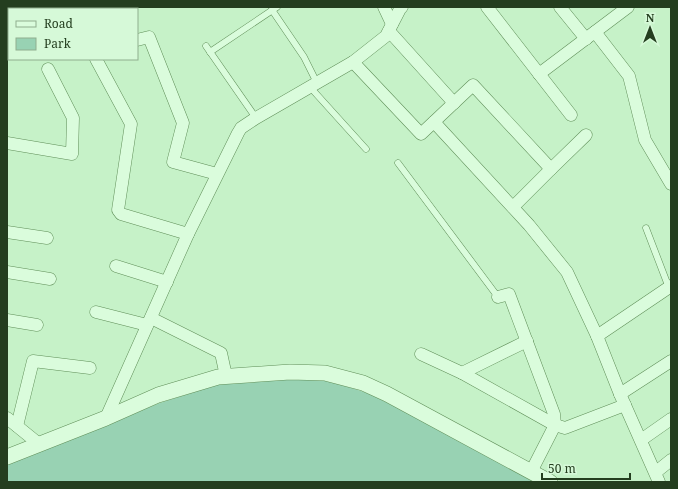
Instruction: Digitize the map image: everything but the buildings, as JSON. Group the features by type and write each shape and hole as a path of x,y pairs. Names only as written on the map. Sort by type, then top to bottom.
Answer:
{"street":[{"path":"384,7 390,28 454,103"},
{"path":"106,418 188,234 238,133 242,128 256,118 353,62 386,36 402,7"},
{"path":"487,7 571,115"},
{"path":"560,7 629,76 645,140 671,184"},
{"path":"539,74 628,7"},
{"path":"138,40 149,37 183,123 173,162 217,174"},
{"path":"97,60 131,124 118,210 121,214 188,234"},
{"path":"353,62 421,134 473,85 551,169"},
{"path":"7,143 72,154 73,118 48,69"},
{"path":"434,122 529,225 567,272 597,336 658,477 671,460"},
{"path":"513,207 586,135"},
{"path":"7,232 47,238"},
{"path":"116,266 166,282"},
{"path":"7,272 50,279"},
{"path":"597,336 670,287"},
{"path":"498,297 509,294 554,414 555,425 531,472"},
{"path":"96,312 149,322 221,353 226,376"},
{"path":"7,320 37,325"},
{"path":"462,373 527,341"},
{"path":"421,354 462,373 555,425 565,428 623,399 671,361"},
{"path":"17,426 34,361 90,368"},
{"path":"10,452 39,444 106,418 158,395 218,377 290,372 325,373 362,383 387,394 550,482"},
{"path":"7,418 39,444"},
{"path":"641,440 671,419"}],"lane":[{"path":"210,52 274,9 304,57 313,85 366,148"},
{"path":"206,46 256,118"},
{"path":"398,163 498,297"},
{"path":"646,228 670,287"}],"green space":[{"path":"289,379 318,379 370,394 535,482 7,482 7,463 160,403 219,384"}]}
